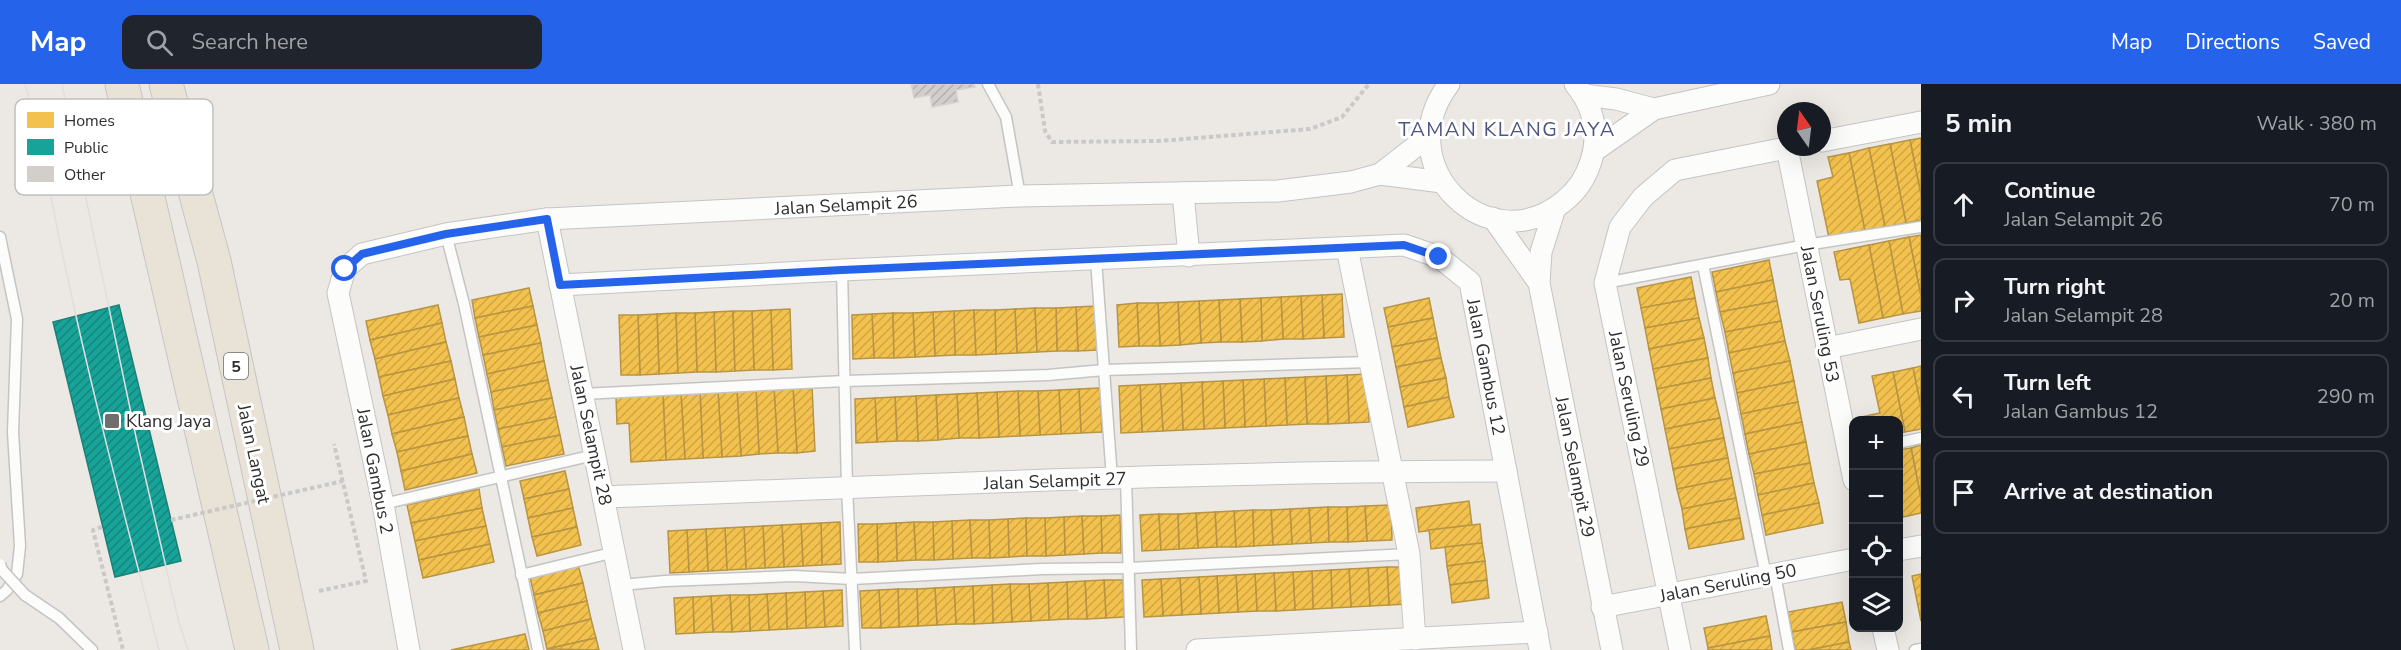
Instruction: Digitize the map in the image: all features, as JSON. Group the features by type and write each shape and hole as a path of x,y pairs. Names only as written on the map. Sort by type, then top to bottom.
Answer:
{"highway":[{"path":"122,84 125,99"},
{"name":"Jalan Langat","path":"166,84 170,99"},
{"path":"147,195 252,650"},
{"name":"Jalan Langat","path":"196,195 214,261 297,650"}],"street":[{"path":"1449,84 1439,97 1432,116 1429,136 1432,160 1442,182 1455,198 1473,211 1493,218 1514,220 1535,217 1555,208 1574,193 1587,173 1594,151 1595,131 1592,112 1579,89"},
{"path":"1594,151 1654,109 1769,84"},
{"path":"1579,89 1654,109"},
{"path":"1831,139 1921,122"},
{"name":"Jalan Selampit 26","path":"338,293 345,269 362,254 446,234 547,219 1020,196 1278,191 1351,182 1380,174 1429,136"},
{"name":"Jalan Seruling 29","path":"1680,650 1605,283 1620,227 1643,197 1675,170 1777,149"},
{"name":"Jalan Seruling 53","path":"1791,156 1806,245 1849,443"},
{"name":"Jalan Selampit 26","path":"1380,174 1442,182"},
{"path":"1183,193 1189,255"},
{"name":"Jalan Selampit 29","path":"1555,208 1541,252 1539,283 1612,650"},
{"name":"Jalan Selampit 29","path":"1493,218 1539,283"},
{"name":"Jalan Selampit 28","path":"547,219 634,650"},
{"name":"Jalan Gambus 12","path":"560,285 1404,245 1439,257 1470,282 1539,641"},
{"path":"1347,248 1409,554 1415,639"},
{"name":"Jalan Gambus 2","path":"338,293 383,504 409,650"},
{"path":"1827,348 1921,329"},
{"name":"Jalan Selampit 27","path":"604,496 1393,471 1506,471"},
{"path":"1903,549 1921,546"},
{"name":"Jalan Seruling 50","path":"1602,607 1849,560"},
{"path":"1884,632 1888,650"},
{"path":"1197,650 1366,646 1415,639 1539,641"}],"lane":[{"path":"988,84 1006,117 1020,196"},
{"path":"1605,283 1806,245 1921,227"},
{"path":"446,234 464,304 538,650"},
{"path":"0,237 17,319 13,432 20,546 16,574 7,590 0,596"},
{"path":"1096,260 1104,370 1129,568 1131,650"},
{"path":"1703,264 1770,575 1789,650"},
{"path":"842,270 855,650"},
{"path":"582,394 845,381 1048,375 1104,370 1370,362"},
{"path":"1903,442 1921,438"},
{"path":"383,504 594,454"},
{"path":"521,575 615,552"},
{"path":"621,585 794,576 852,579 1042,568 1129,568 1409,554"},
{"path":"0,564 2,570 25,596 59,618 92,650"},
{"path":"1915,650 1921,649"}],"path":[{"path":"1038,84 1045,131 1052,142 1064,142 1159,141 1310,129 1342,117 1369,84"},
{"path":"319,591 366,581 334,444"},
{"path":"171,520 343,481"},
{"path":"102,527 93,530 123,650"}],"building: Homes":[{"path":"1921,138 1921,195 1910,140"},
{"path":"1910,140 1921,195 1921,220 1906,223 1890,144"},
{"path":"1890,144 1906,223 1885,227 1869,148"},
{"path":"1869,148 1885,227 1865,231 1849,153"},
{"path":"1849,153 1865,231 1829,238 1817,181 1833,177 1828,157"},
{"path":"1921,235 1921,296 1909,237"},
{"path":"1909,237 1921,296 1921,311 1903,314 1889,241"},
{"path":"1889,241 1903,314 1883,318 1869,245"},
{"path":"1869,245 1883,318 1859,323 1850,279 1840,280 1834,252"},
{"path":"1769,260 1773,280 1716,292 1712,272"},
{"path":"1691,277 1695,298 1641,308 1637,288"},
{"path":"1773,280 1777,301 1720,312 1716,292"},
{"path":"529,288 533,306 475,318 472,300"},
{"path":"1342,294 1344,337 1324,338 1322,295"},
{"path":"1322,295 1324,338 1303,339 1301,296"},
{"path":"1301,296 1303,339 1283,339 1281,297"},
{"path":"1281,297 1283,339 1262,341 1261,298"},
{"path":"1261,298 1262,341 1242,342 1240,299"},
{"path":"1429,298 1433,318 1388,327 1384,308"},
{"path":"1695,298 1699,318 1645,328 1641,308"},
{"path":"1240,299 1242,342 1221,342 1219,300"},
{"path":"1219,300 1221,342 1201,343 1199,301"},
{"path":"1199,301 1201,343 1180,345 1178,302"},
{"path":"1777,301 1781,321 1725,332 1720,312"},
{"path":"1178,302 1180,345 1160,346 1158,303"},
{"path":"1137,303 1158,303 1160,346 1139,346"},
{"path":"1137,303 1139,346 1119,347 1117,305"},
{"path":"438,305 442,323 370,340 366,321"},
{"path":"533,306 537,325 479,337 475,318"},
{"path":"1097,306 1098,350 1078,351 1076,307"},
{"path":"1076,307 1078,351 1057,351 1056,308"},
{"path":"1035,308 1037,352 1017,353 1015,309"},
{"path":"1035,308 1056,308 1057,351 1037,352"},
{"path":"790,309 792,369 773,370 771,310"},
{"path":"1015,309 1017,353 996,354 995,310"},
{"path":"771,310 773,370 754,370 752,311"},
{"path":"974,310 976,355 955,355 954,311"},
{"path":"974,310 995,310 996,354 976,355"},
{"path":"733,311 735,371 716,372 714,312"},
{"path":"733,311 752,311 754,370 735,371"},
{"path":"954,311 955,355 935,356 933,312"},
{"path":"714,312 716,372 697,372 695,313"},
{"path":"933,312 935,356 915,357 913,313"},
{"path":"676,313 678,373 659,374 657,314"},
{"path":"676,313 695,313 697,372 678,373"},
{"path":"893,313 894,358 874,358 872,314"},
{"path":"893,313 913,313 915,357 894,358"},
{"path":"657,314 659,374 640,375 638,315"},
{"path":"872,314 874,358 853,359 852,315"},
{"path":"619,315 638,315 640,375 621,375"},
{"path":"1433,318 1437,338 1392,347 1388,327"},
{"path":"1699,318 1704,338 1649,349 1645,328"},
{"path":"1781,321 1785,341 1729,353 1725,332"},
{"path":"442,323 446,342 375,359 370,340"},
{"path":"537,325 541,343 483,355 479,337"},
{"path":"1437,338 1441,358 1396,367 1392,347"},
{"path":"1704,338 1708,358 1653,369 1649,349"},
{"path":"1785,341 1790,361 1733,373 1729,353"},
{"path":"446,342 451,361 379,377 375,359"},
{"path":"541,343 544,361 487,374 483,355"},
{"path":"1441,358 1446,378 1400,387 1396,367"},
{"path":"1708,358 1711,378 1657,389 1653,369"},
{"path":"451,361 455,379 383,396 379,377"},
{"path":"544,361 548,380 491,392 487,374"},
{"path":"1790,361 1794,381 1737,393 1733,373"},
{"path":"1921,366 1921,407 1913,368"},
{"path":"1913,368 1921,407 1921,429 1905,432 1893,372"},
{"path":"1893,372 1902,416 1866,416 1880,413 1872,376"},
{"path":"1367,374 1369,422 1349,423 1347,375"},
{"path":"1347,375 1349,423 1328,424 1326,376"},
{"path":"1326,376 1328,424 1307,424 1305,377"},
{"path":"1305,377 1307,424 1287,425 1285,378"},
{"path":"1285,378 1287,425 1266,426 1264,379"},
{"path":"1446,378 1449,397 1404,407 1400,387"},
{"path":"1711,378 1715,398 1661,409 1657,389"},
{"path":"455,379 459,398 388,415 383,396"},
{"path":"1264,379 1266,426 1245,427 1243,380"},
{"path":"548,380 552,398 494,410 491,392"},
{"path":"1243,380 1245,427 1225,428 1223,381"},
{"path":"1223,381 1225,428 1204,429 1202,382"},
{"path":"1794,381 1798,402 1741,414 1737,393"},
{"path":"1202,382 1204,429 1183,430 1181,383"},
{"path":"1181,383 1183,430 1163,431 1160,384"},
{"path":"1160,384 1163,431 1142,432 1140,385"},
{"path":"1140,385 1142,432 1121,433 1119,386"},
{"path":"812,386 815,451 797,453 793,387"},
{"path":"793,387 797,453 778,453 774,388"},
{"path":"774,388 778,453 759,454 756,389"},
{"path":"1100,388 1102,432 1081,433 1079,389"},
{"path":"756,389 759,454 741,456 737,391"},
{"path":"1079,389 1081,433 1061,434 1059,390"},
{"path":"1059,390 1061,434 1040,435 1038,391"},
{"path":"718,391 737,391 741,456 722,457"},
{"path":"718,391 722,457 703,458 700,392"},
{"path":"1018,391 1038,391 1040,435 1020,436"},
{"path":"1018,391 1020,436 999,437 997,392"},
{"path":"700,392 703,458 685,459 681,394"},
{"path":"997,392 999,437 979,438 977,393"},
{"path":"977,393 979,438 959,438 957,394"},
{"path":"663,394 681,394 685,459 666,460"},
{"path":"663,394 666,460 631,462 629,423 617,424 616,397"},
{"path":"957,394 959,438 938,440 936,395"},
{"path":"936,395 938,440 918,441 916,396"},
{"path":"916,396 918,441 897,441 895,397"},
{"path":"895,397 897,441 877,442 875,398"},
{"path":"1449,397 1454,417 1408,427 1404,407"},
{"path":"459,398 464,417 392,434 388,415"},
{"path":"552,398 556,417 498,429 494,410"},
{"path":"875,398 877,442 856,443 855,399"},
{"path":"1715,398 1720,418 1665,429 1661,409"},
{"path":"1798,402 1802,422 1745,434 1741,414"},
{"path":"464,417 468,436 397,452 392,434"},
{"path":"556,417 560,435 502,447 498,429"},
{"path":"1720,418 1724,438 1669,449 1665,429"},
{"path":"1802,422 1806,442 1749,454 1745,434"},
{"path":"560,435 564,454 506,466 502,447"},
{"path":"468,436 472,454 401,471 397,452"},
{"path":"1724,438 1728,458 1673,469 1669,449"},
{"path":"1806,442 1810,463 1754,474 1749,454"},
{"path":"1921,445 1921,498 1911,448"},
{"path":"1911,448 1921,498 1921,513 1903,517 1903,470 1903,449"},
{"path":"472,454 477,473 405,490 401,471"},
{"path":"1728,458 1732,478 1677,489 1673,469"},
{"path":"1810,463 1814,483 1758,495 1754,474"},
{"path":"565,471 569,489 524,499 520,481"},
{"path":"1732,478 1736,498 1682,509 1677,489"},
{"path":"1814,483 1819,503 1762,515 1758,495"},
{"path":"479,489 482,508 411,523 407,505"},
{"path":"569,489 573,508 528,518 524,499"},
{"path":"1736,498 1740,518 1685,529 1682,509"},
{"path":"1469,501 1472,525 1419,532 1416,508"},
{"path":"1819,503 1823,523 1766,535 1762,515"},
{"path":"1391,505 1392,540 1367,541 1365,506"},
{"path":"1365,506 1367,541 1348,542 1347,507"},
{"path":"1328,507 1329,542 1311,543 1309,508"},
{"path":"1328,507 1347,507 1348,542 1329,542"},
{"path":"482,508 486,526 415,541 411,523"},
{"path":"573,508 577,527 532,537 528,518"},
{"path":"1309,508 1311,543 1292,544 1290,509"},
{"path":"1290,509 1292,544 1273,545 1271,510"},
{"path":"1253,510 1254,546 1236,547 1234,511"},
{"path":"1253,510 1271,510 1273,545 1254,546"},
{"path":"1234,511 1236,547 1217,547 1215,512"},
{"path":"1215,512 1217,547 1198,548 1196,513"},
{"path":"1196,513 1198,548 1179,549 1178,514"},
{"path":"1159,514 1161,550 1142,551 1140,515"},
{"path":"1159,514 1178,514 1179,549 1161,550"},
{"path":"1120,515 1121,553 1102,553 1101,516"},
{"path":"1082,516 1084,554 1065,555 1064,517"},
{"path":"1082,516 1101,516 1102,553 1084,554"},
{"path":"1064,517 1065,555 1046,556 1045,518"},
{"path":"1026,518 1027,556 1009,557 1008,519"},
{"path":"1026,518 1045,518 1046,556 1027,556"},
{"path":"1740,518 1744,539 1689,549 1685,529"},
{"path":"1008,519 1009,557 990,558 989,520"},
{"path":"970,520 972,558 953,559 952,521"},
{"path":"970,520 989,520 990,558 972,558"},
{"path":"952,521 953,559 934,560 933,522"},
{"path":"840,522 841,564 822,565 821,523"},
{"path":"914,522 916,560 897,561 896,523"},
{"path":"914,522 933,522 934,560 916,560"},
{"path":"821,523 822,565 803,566 801,524"},
{"path":"896,523 897,561 878,562 877,524"},
{"path":"801,524 803,566 784,567 782,525"},
{"path":"858,524 877,524 878,562 859,562"},
{"path":"1480,524 1482,543 1431,549 1429,530"},
{"path":"782,525 784,567 765,568 763,526"},
{"path":"486,526 490,544 419,560 415,541"},
{"path":"763,526 765,568 746,569 744,527"},
{"path":"577,527 581,545 537,556 532,537"},
{"path":"744,527 746,569 727,570 725,528"},
{"path":"725,528 727,570 708,571 706,529"},
{"path":"706,529 708,571 689,572 687,530"},
{"path":"687,530 689,572 670,573 668,531"},
{"path":"1482,543 1485,561 1447,566 1445,547"},
{"path":"490,544 494,562 423,578 419,560"},
{"path":"1485,561 1487,580 1450,585 1447,566"},
{"path":"578,565 583,583 534,595 530,577"},
{"path":"1387,567 1406,567 1407,604 1389,605"},
{"path":"1387,567 1389,605 1370,606 1368,568"},
{"path":"1368,568 1370,606 1351,607 1349,569"},
{"path":"1349,569 1351,607 1332,608 1331,570"},
{"path":"1331,570 1332,608 1313,609 1312,571"},
{"path":"1312,571 1313,609 1295,610 1293,572"},
{"path":"1293,572 1295,610 1276,611 1274,573"},
{"path":"1274,573 1276,611 1257,611 1255,574"},
{"path":"1255,574 1257,611 1238,612 1236,575"},
{"path":"1921,574 1921,621 1912,576"},
{"path":"1236,575 1238,612 1219,613 1217,576"},
{"path":"1217,576 1219,613 1201,614 1199,577"},
{"path":"1199,577 1201,614 1182,615 1180,578"},
{"path":"1180,578 1182,615 1163,616 1161,579"},
{"path":"1161,579 1163,616 1144,617 1142,580"},
{"path":"1104,580 1123,580 1124,617 1106,618"},
{"path":"1104,580 1106,618 1087,619 1085,581"},
{"path":"1487,580 1489,598 1452,603 1450,585"},
{"path":"1085,581 1087,619 1068,619 1067,582"},
{"path":"1067,582 1068,619 1049,620 1048,583"},
{"path":"583,583 587,601 538,613 534,595"},
{"path":"1048,583 1049,620 1031,621 1029,584"},
{"path":"1010,584 1029,584 1031,621 1012,622"},
{"path":"1010,584 1012,622 993,623 992,585"},
{"path":"992,585 993,623 974,624 973,586"},
{"path":"973,586 974,624 956,624 954,587"},
{"path":"954,587 956,624 937,625 935,588"},
{"path":"935,588 937,625 918,626 917,589"},
{"path":"898,589 917,589 918,626 899,627"},
{"path":"898,589 899,627 881,628 879,590"},
{"path":"842,590 843,626 825,627 823,591"},
{"path":"879,590 881,628 862,628 860,591"},
{"path":"823,591 825,627 806,628 805,592"},
{"path":"805,592 806,628 787,629 786,593"},
{"path":"786,593 787,629 769,630 767,594"},
{"path":"767,594 769,630 750,631 749,595"},
{"path":"730,595 749,595 750,631 732,632"},
{"path":"730,595 732,632 713,632 711,596"},
{"path":"711,596 713,632 694,633 693,597"},
{"path":"693,597 694,633 676,634 674,598"},
{"path":"587,601 591,619 543,631 538,613"},
{"path":"1842,602 1846,622 1792,632 1788,612"},
{"path":"1766,616 1770,636 1708,648 1704,628"},
{"path":"591,619 596,638 547,649 543,631"},
{"path":"1846,622 1849,642 1808,650 1795,650 1792,632"},
{"path":"525,634 529,650 451,650"},
{"path":"1770,636 1772,650 1708,650 1708,648"},
{"path":"596,638 599,650 547,649"},
{"path":"1849,642 1851,650 1808,650"}],"building: Public":[{"name":"Klang Jaya","path":"119,305 181,561 115,577 53,322"}],"building: Other":[{"path":"911,84 974,84 975,87 956,90 958,102 932,107 930,95 914,98"}],"tram line":[{"path":"25,84 29,99"},
{"path":"62,84 65,99"},
{"path":"50,195 87,366 159,650"},
{"path":"85,195 136,437 178,619 188,650"}],"place":[{"name":"Klang Jaya","path":"112,421"}],"district":[{"name":"TAMAN KLANG JAYA","path":"1507,129"}],"route":[{"path":"345,269 362,254 446,234 547,219 560,285 1404,245 1439,257"}]}
